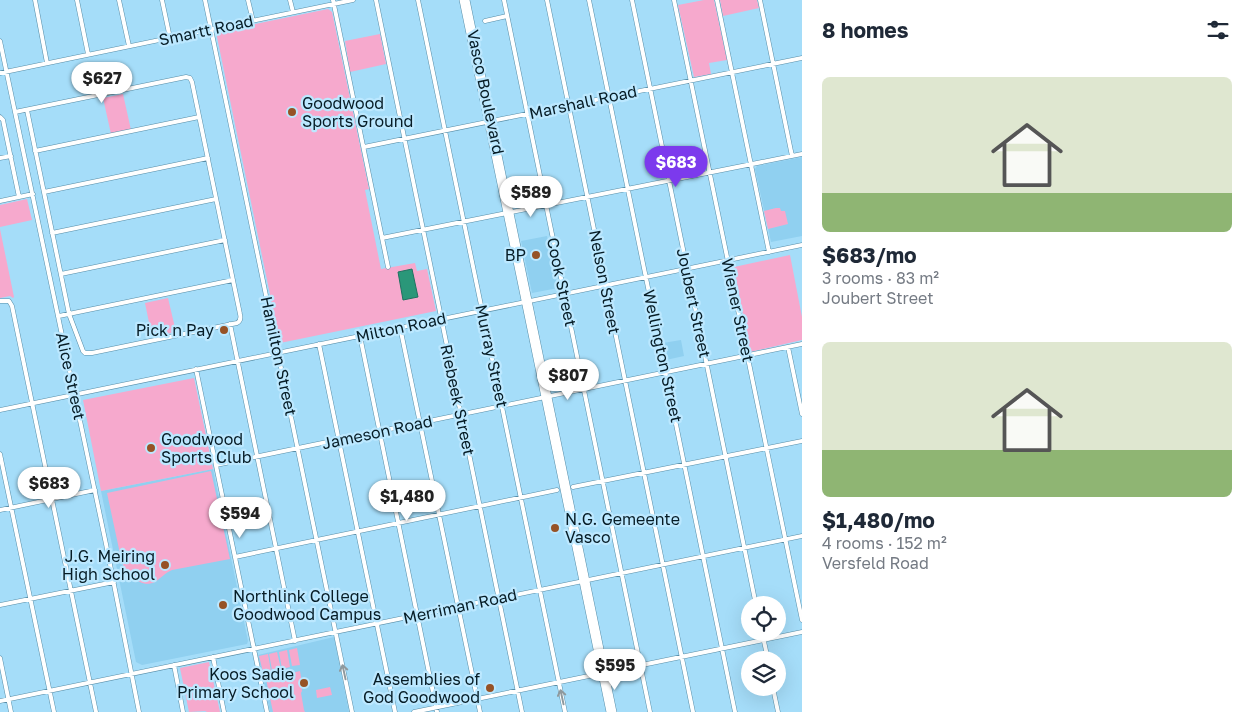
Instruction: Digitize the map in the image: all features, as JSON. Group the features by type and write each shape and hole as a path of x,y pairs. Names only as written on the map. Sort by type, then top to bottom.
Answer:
{"main road":[{"name":"Vasco Boulevard","path":"462,0 490,121"},
{"name":"Vasco Boulevard","path":"467,0 584,580 614,712"},
{"name":"Vasco Boulevard","path":"604,673 609,712"}],"street":[{"path":"35,0 47,63"},
{"path":"77,0 88,54"},
{"path":"119,0 129,46"},
{"path":"162,0 170,38"},
{"name":"Hamilton Street","path":"205,0 352,712"},
{"path":"248,0 252,21"},
{"path":"290,0 292,12"},
{"name":"Smartt Road","path":"0,73 252,21 333,2 353,0"},
{"name":"Riebeek Street","path":"376,0 522,712"},
{"name":"Murray Street","path":"418,0 565,712"},
{"name":"Cook Street","path":"504,0 650,712"},
{"name":"Nelson Street","path":"546,0 693,712"},
{"name":"Wellington Street","path":"589,0 736,712"},
{"name":"Joubert Street","path":"632,0 754,596"},
{"name":"Wiener Street","path":"674,0 802,620"},
{"path":"717,0 769,252"},
{"path":"760,0 792,156"},
{"path":"333,2 388,267"},
{"path":"485,21 507,16"},
{"name":"Alice Street","path":"0,41 59,316 139,712"},
{"name":"Marshall Road","path":"364,147 802,58"},
{"path":"15,112 188,77 192,82 240,319 237,323 230,324 295,640"},
{"name":"Alice Street","path":"27,110 69,314 81,349 87,353 230,324"},
{"path":"0,117 3,120 19,197"},
{"path":"35,151 199,117"},
{"path":"382,238 802,154"},
{"path":"0,158 11,156"},
{"path":"44,192 208,158"},
{"path":"0,201 32,194"},
{"path":"52,233 216,199"},
{"path":"61,274 224,240"},
{"name":"Milton Road","path":"0,410 802,245"},
{"path":"59,316 233,280"},
{"path":"0,301 9,301 12,306 96,712"},
{"path":"400,327 480,712"},
{"path":"360,336 437,710"},
{"path":"319,344 395,712"},
{"name":"Jameson Road","path":"216,465 802,344"},
{"path":"788,347 802,414"},
{"path":"196,369 267,712"},
{"path":"574,487 802,441"},
{"path":"0,454 54,712"},
{"path":"0,510 95,490"},
{"path":"234,557 557,490"},
{"name":"Merriman Road","path":"0,701 802,536"},
{"path":"0,606 114,582"},
{"path":"786,635 802,632"},
{"path":"414,712 437,710 518,690 759,641"},
{"path":"213,657 224,712"},
{"path":"0,658 11,712"},
{"path":"174,666 183,712"},
{"path":"775,696 778,712"}],"shaded area":[{"path":"714,0 727,60 709,63 711,74 694,77 678,5"},
{"path":"720,0 757,0 759,8 723,16"},
{"name":"Goodwood Sports Ground","path":"328,9 332,12 369,189 365,190 381,269 415,263 417,271 427,269 436,311 280,343 216,32"},
{"path":"380,34 386,64 350,72 345,41"},
{"path":"123,94 131,130 111,134 103,98"},
{"path":"802,157 802,236 771,242 755,169 757,166"},
{"path":"27,199 32,220 0,227 0,205"},
{"path":"776,208 785,211 788,224 768,229 764,211"},
{"path":"0,229 13,298 10,296 0,298"},
{"path":"547,236 558,288 532,293 521,241"},
{"path":"790,255 802,317 802,340 750,352 734,267"},
{"path":"412,269 418,297 403,300 398,272"},
{"path":"168,298 176,332 152,337 145,303"},
{"path":"681,340 684,356 666,360 663,343"},
{"name":"Goodwood Sports Club","path":"194,378 213,469 101,491 83,400"},
{"name":"J.G. Meiring High School","path":"213,469 248,641 247,644 142,665 136,662 101,491"},
{"path":"211,471 230,559 172,570 150,584 140,582 128,572 122,563 107,493"},
{"name":"Koos Sadie Primary School","path":"334,637 349,712 270,712 258,655"},
{"path":"297,648 300,665 292,666 289,650"},
{"path":"287,650 290,667 282,669 279,652"},
{"path":"277,652 281,669 272,670 269,654"},
{"path":"268,654 271,671 263,672 259,656"},
{"path":"209,662 220,712 189,712 180,668"},
{"path":"300,671 301,693 305,712 273,712 266,679"},
{"path":"330,687 332,695 317,698 316,690"}],"place":[{"name":"Goodwood Sports Ground","path":"292,112"},
{"name":"BP","path":"536,255"},
{"name":"Pick n Pay","path":"224,330"},
{"name":"Goodwood Sports Club","path":"151,448"},
{"name":"N.G. Gemeente Vasco","path":"555,528"},
{"name":"J.G. Meiring High School","path":"165,565"},
{"name":"Northlink College Goodwood Campus","path":"223,605"},
{"name":"Koos Sadie Primary School","path":"304,683"},
{"name":"Assemblies of God Goodwood","path":"490,688"}]}
